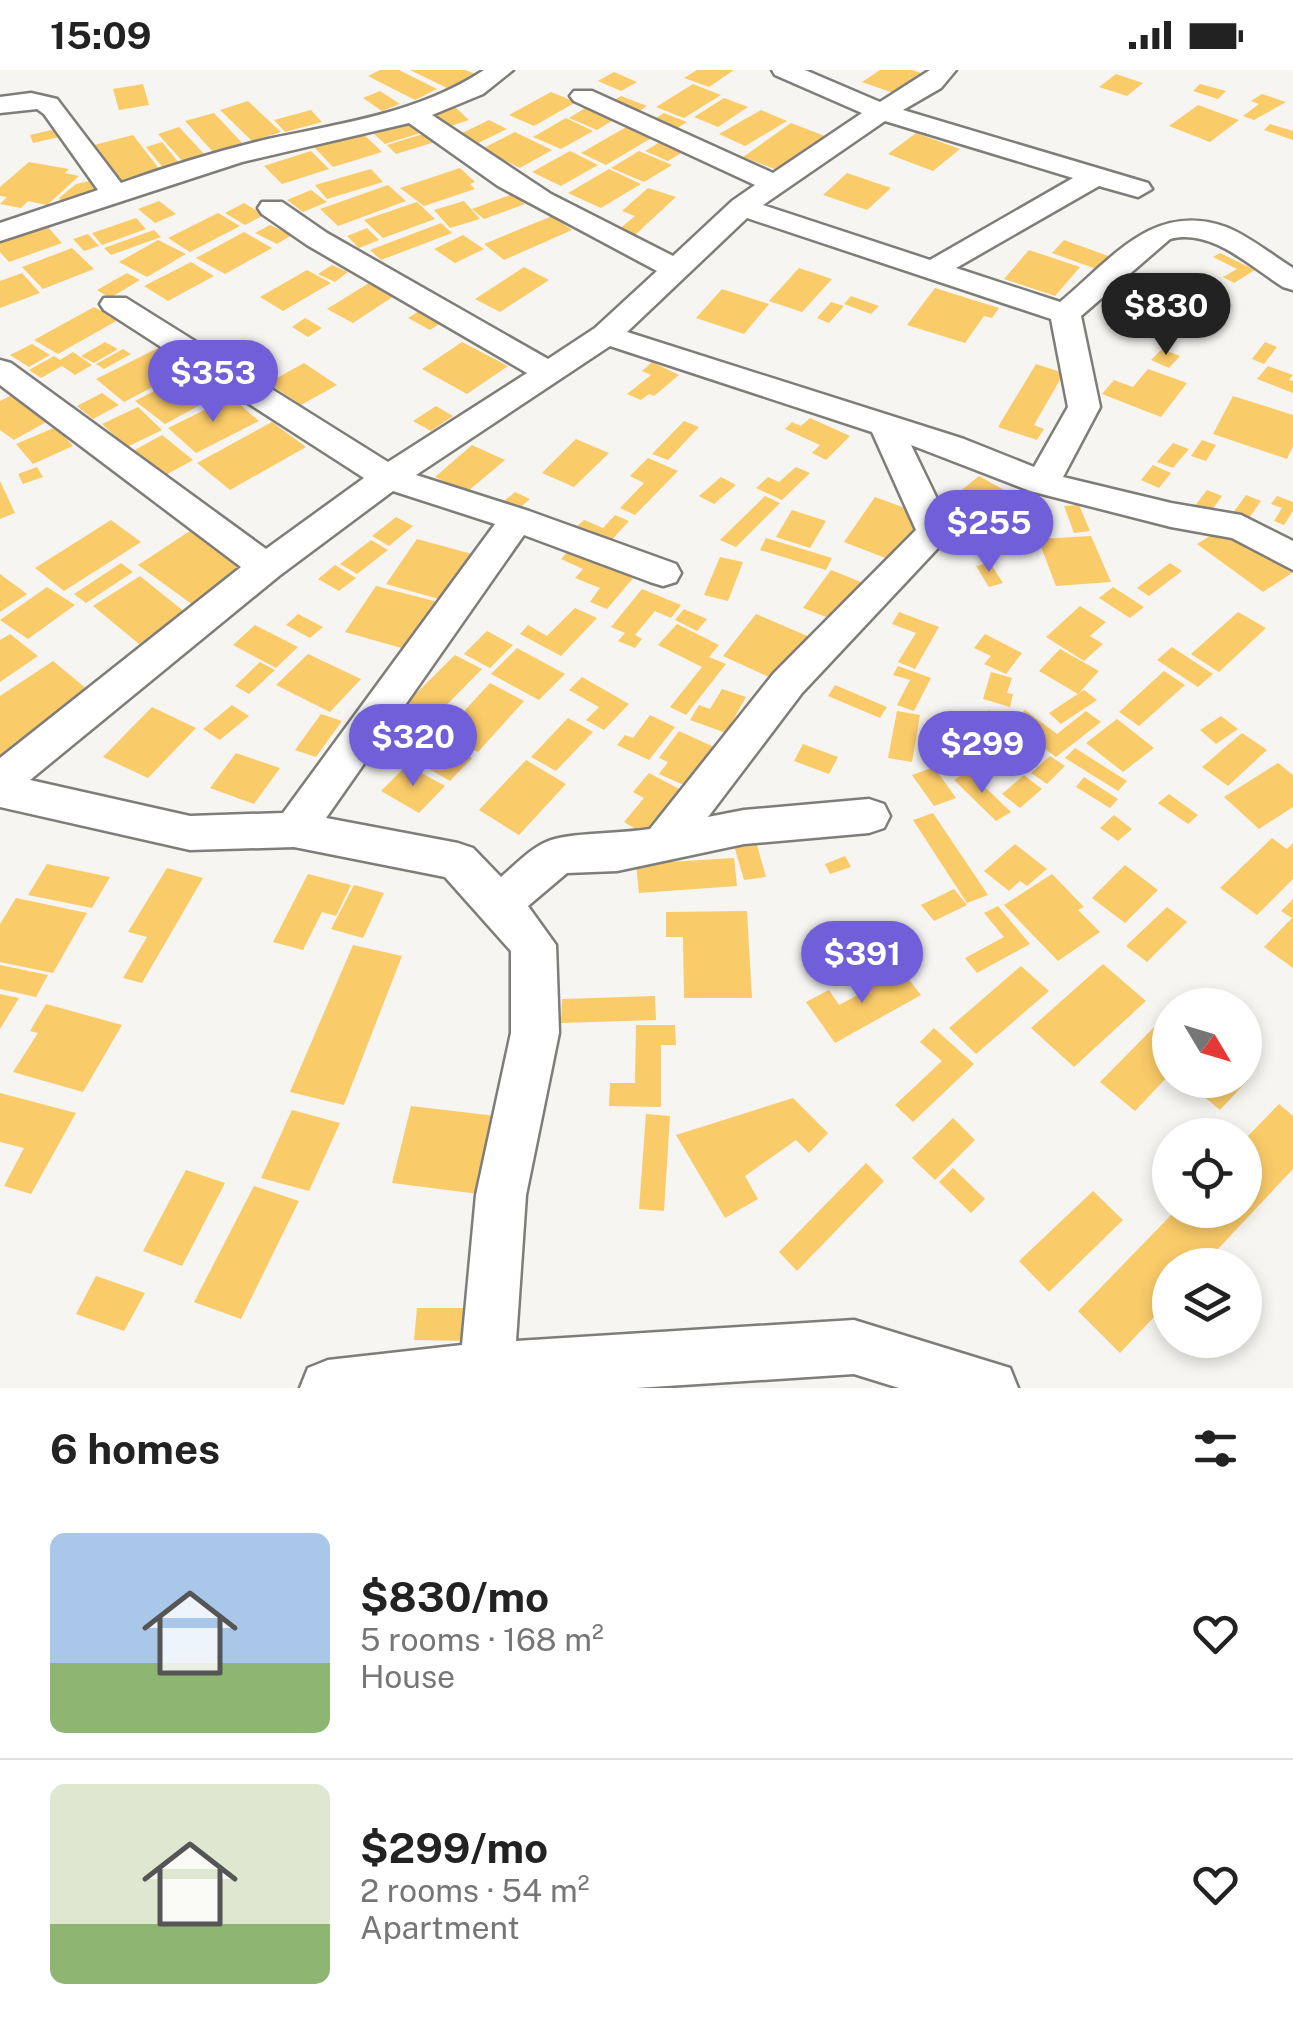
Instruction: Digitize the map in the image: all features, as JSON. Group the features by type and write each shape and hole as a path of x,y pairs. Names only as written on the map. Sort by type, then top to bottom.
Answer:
{"street":[{"path":"48,104 51,70"},
{"path":"0,232 231,156 412,112 483,84 501,70"},
{"path":"784,70 881,112 1138,188"},
{"path":"0,780 266,567 388,478 546,371 606,336 680,270 742,207 881,112 932,83 944,70"},
{"path":"583,96 777,185"},
{"path":"0,105 29,101 48,104 62,117 116,196"},
{"path":"412,112 445,140 588,228 680,270"},
{"path":"936,268 1096,176"},
{"path":"742,207 936,268 1064,314"},
{"path":"272,208 317,239 546,371"},
{"path":"1064,314 1160,233 1184,227 1219,234 1293,282"},
{"path":"115,304 388,478 517,518 663,573"},
{"path":"1042,483 1084,407 1064,314"},
{"path":"606,336 952,447 1042,483 1170,516 1241,527 1293,556"},
{"path":"0,370 266,567"},
{"path":"662,845 788,683 936,532 887,429"},
{"path":"294,830 517,518"},
{"path":"0,790 190,833 294,830 458,862 499,904 532,945 535,1033 501,1195 486,1370"},
{"path":"499,904 557,856 617,853 744,826 869,816"},
{"path":"328,1388 486,1370 854,1348 990,1388"}],"building":[{"path":"380,70 399,70 437,89 415,100 368,76"},
{"path":"410,70 465,70 475,74 447,88"},
{"path":"697,70 734,70 709,87 684,78"},
{"path":"880,70 912,70 930,76 902,96 862,82"},
{"path":"614,72 637,82 621,91 598,81"},
{"path":"1116,74 1143,83 1127,96 1099,87"},
{"path":"143,84 149,105 119,110 113,89"},
{"path":"693,84 721,95 684,118 656,107"},
{"path":"1200,84 1226,91 1218,99 1193,91"},
{"path":"380,91 400,104 382,111 363,98"},
{"path":"551,92 576,102 534,126 509,115"},
{"path":"1262,94 1286,102 1254,120 1243,116 1259,104 1251,101"},
{"path":"621,96 647,106 635,114 609,103"},
{"path":"724,98 748,107 718,127 694,117"},
{"path":"248,101 281,132 252,141 220,110"},
{"path":"1198,105 1239,120 1210,142 1169,126"},
{"path":"454,106 469,120 445,128 430,113"},
{"path":"587,107 615,119 597,130 569,118"},
{"path":"311,110 322,122 285,132 274,120"},
{"path":"761,110 787,121 745,146 719,134"},
{"path":"214,113 243,144 214,153 185,121"},
{"path":"664,113 687,122 676,129 653,120"},
{"path":"566,118 593,131 561,149 533,137"},
{"path":"489,120 507,129 470,147 452,138"},
{"path":"412,121 424,132 385,144 373,133"},
{"path":"791,123 830,138 782,172 743,157"},
{"path":"1270,124 1293,131 1293,140 1264,130"},
{"path":"628,126 653,137 606,165 581,153"},
{"path":"179,127 206,156 184,163 158,134"},
{"path":"60,128 64,136 33,143 30,135"},
{"path":"359,130 382,152 333,167 311,144"},
{"path":"515,132 552,150 520,168 482,149"},
{"path":"426,133 435,142 396,154 387,145"},
{"path":"916,133 960,149 933,171 888,154"},
{"path":"133,135 160,170 120,182 94,145"},
{"path":"162,142 180,164 164,169 146,147"},
{"path":"660,142 683,152 668,161 645,151"},
{"path":"311,151 329,169 282,184 264,166"},
{"path":"570,151 598,165 561,186 532,172"},
{"path":"639,151 672,165 644,182 611,168"},
{"path":"29,162 69,169 65,173 79,176 47,205 28,201 21,208 0,204 7,197 0,196 0,187"},
{"path":"460,168 475,182 470,184 475,189 424,206 400,188"},
{"path":"371,169 383,182 327,199 315,185"},
{"path":"609,169 641,184 601,208 568,193"},
{"path":"847,173 891,188 867,210 823,195"},
{"path":"89,181 96,192 62,203 59,198 76,184"},
{"path":"388,185 406,201 338,226 320,209"},
{"path":"648,188 676,197 635,235 618,230 635,216 622,211"},
{"path":"311,190 327,202 303,212 287,200"},
{"path":"513,194 525,204 484,219 472,209"},
{"path":"159,201 176,214 155,223 138,209"},
{"path":"464,201 480,219 450,228 434,210"},
{"path":"417,202 435,219 383,238 364,220"},
{"path":"244,203 264,215 245,225 225,213"},
{"path":"218,213 240,226 190,252 168,238"},
{"path":"552,216 572,230 504,260 484,244"},
{"path":"136,218 146,229 102,245 92,233"},
{"path":"441,223 452,233 381,260 370,250"},
{"path":"270,225 292,235 277,244 255,233"},
{"path":"47,226 62,243 9,262 0,252 0,243"},
{"path":"367,228 379,240 359,248 347,236"},
{"path":"154,230 161,237 111,255 104,248"},
{"path":"244,232 272,248 225,274 196,258"},
{"path":"88,234 99,246 84,251 73,239"},
{"path":"463,235 484,249 455,263 434,249"},
{"path":"158,240 186,254 147,277 119,262"},
{"path":"1064,240 1111,257 1099,270 1052,253"},
{"path":"72,248 94,269 43,289 22,267"},
{"path":"1029,250 1080,267 1055,296 1004,279"},
{"path":"1220,253 1255,270 1234,283 1223,277 1237,269 1213,257"},
{"path":"191,262 214,276 168,301 144,286"},
{"path":"332,265 348,272 335,282 318,274"},
{"path":"524,267 549,280 500,312 475,299"},
{"path":"799,268 832,279 802,312 769,301"},
{"path":"307,270 331,283 283,311 260,297"},
{"path":"22,273 40,293 0,308 0,281"},
{"path":"127,273 140,280 110,298 97,290"},
{"path":"369,283 394,296 353,323 327,309"},
{"path":"935,288 999,308 992,318 984,316 965,343 907,325"},
{"path":"722,289 769,304 744,334 696,318"},
{"path":"851,296 879,306 871,314 844,304"},
{"path":"831,302 844,306 829,323 817,318"},
{"path":"94,307 118,320 58,354 34,340"},
{"path":"419,311 441,323 430,330 408,318"},
{"path":"305,318 322,328 308,337 292,327"},
{"path":"105,342 118,349 94,363 81,356"},
{"path":"462,342 508,366 467,394 422,369"},
{"path":"1265,342 1277,347 1264,364 1252,359"},
{"path":"168,343 196,364 124,402 96,379"},
{"path":"32,344 50,355 29,367 10,355"},
{"path":"123,349 131,354 104,369 96,364"},
{"path":"1162,349 1180,356 1169,368 1151,360"},
{"path":"73,352 92,365 75,375 62,366 41,378 29,370 54,356 60,360"},
{"path":"652,362 679,375 654,396 649,394 641,400 627,394 651,375 642,371"},
{"path":"304,363 337,385 301,405 268,383"},
{"path":"1036,364 1064,373 1034,425 1044,429 1037,440 998,427"},
{"path":"1268,366 1293,375 1289,380 1293,381 1293,393 1257,379"},
{"path":"196,369 226,391 165,424 135,401"},
{"path":"1148,369 1187,383 1161,417 1102,394 1114,380 1133,387"},
{"path":"102,393 119,405 93,419 77,406"},
{"path":"12,395 48,421 14,440 0,430 0,401"},
{"path":"1233,396 1293,415 1293,446 1287,459 1213,434"},
{"path":"231,397 259,421 196,453 168,428"},
{"path":"436,406 453,416 431,431 413,421"},
{"path":"138,407 162,430 127,447 102,424"},
{"path":"810,418 850,436 826,460 812,453 820,445 785,429 792,422 801,426"},
{"path":"684,421 699,427 668,460 652,454"},
{"path":"272,422 306,447 230,490 197,463"},
{"path":"56,427 73,446 33,464 16,444"},
{"path":"162,435 193,460 164,476 133,451"},
{"path":"576,439 609,453 574,487 542,473"},
{"path":"1202,440 1216,445 1206,461 1191,456"},
{"path":"1173,443 1189,449 1173,468 1157,462"},
{"path":"472,445 505,460 467,492 435,477"},
{"path":"648,458 678,471 635,515 620,508 644,483 630,476"},
{"path":"1153,465 1171,473 1159,488 1141,480"},
{"path":"37,467 43,477 23,484 18,474"},
{"path":"796,467 810,473 782,500 756,488 768,477 779,482"},
{"path":"979,476 1027,503 1012,516 1023,522 1013,531 953,497"},
{"path":"721,477 736,485 714,504 699,496"},
{"path":"0,481 15,513 0,519"},
{"path":"1207,490 1222,496 1209,514 1194,507"},
{"path":"515,492 530,499 514,513 499,505"},
{"path":"1246,495 1261,501 1245,524 1230,517"},
{"path":"765,496 780,503 736,547 720,540"},
{"path":"1277,496 1293,502 1293,511 1284,525 1274,521 1282,508 1271,504"},
{"path":"875,497 916,512 910,520 923,524 898,563 844,542"},
{"path":"1079,505 1090,531 1074,533 1064,506"},
{"path":"792,510 826,521 810,548 776,537"},
{"path":"615,515 629,521 608,544 574,529 584,520 603,528"},
{"path":"396,517 413,526 389,546 372,536"},
{"path":"111,520 141,542 64,591 35,568"},
{"path":"1226,526 1292,573 1263,592 1197,544"},
{"path":"190,531 249,571 197,608 138,565"},
{"path":"1091,536 1111,582 1056,586 1038,539"},
{"path":"766,538 832,558 826,570 760,550"},
{"path":"417,539 472,554 442,600 386,584"},
{"path":"371,540 388,550 357,574 340,564"},
{"path":"574,544 639,571 607,609 590,602 600,588 575,578 583,569 561,559"},
{"path":"720,557 743,562 728,601 704,595"},
{"path":"121,563 133,572 86,603 74,594"},
{"path":"990,563 1003,583 989,587 976,566"},
{"path":"1170,563 1182,571 1149,596 1137,588"},
{"path":"335,565 356,578 339,591 318,579"},
{"path":"831,570 866,584 839,622 803,608"},
{"path":"0,574 27,594 0,612"},
{"path":"140,576 191,617 144,648 93,606"},
{"path":"376,586 442,603 412,651 345,632"},
{"path":"47,587 75,605 28,639 0,620"},
{"path":"1113,587 1144,607 1130,618 1099,598"},
{"path":"642,589 681,605 671,618 655,611 635,635 642,639 635,648 618,641 625,633 611,627"},
{"path":"1080,606 1106,622 1090,636 1103,644 1084,661 1046,637"},
{"path":"575,608 597,618 561,656 520,634 528,625 547,636"},
{"path":"684,609 707,619 697,631 675,620"},
{"path":"899,612 939,627 915,669 898,662 916,633 892,624"},
{"path":"1238,612 1266,628 1219,672 1191,654"},
{"path":"298,614 323,627 310,638 286,625"},
{"path":"756,614 812,638 780,682 723,656"},
{"path":"677,624 719,645 709,657 726,664 686,715 670,707 702,667 658,645"},
{"path":"255,625 298,647 276,668 233,645"},
{"path":"487,631 513,645 490,668 464,654"},
{"path":"10,634 38,656 0,682 0,640"},
{"path":"985,634 1022,653 1006,674 984,664 991,656 974,648"},
{"path":"1172,647 1213,674 1198,687 1157,660"},
{"path":"517,648 565,674 539,700 491,674"},
{"path":"1060,649 1099,671 1078,694 1039,671"},
{"path":"308,654 361,679 330,712 276,685"},
{"path":"455,655 482,669 408,744 381,728"},
{"path":"53,661 93,694 0,758 0,696"},
{"path":"260,662 275,670 249,694 235,686"},
{"path":"898,666 931,678 914,711 897,705 910,680 893,675"},
{"path":"1164,671 1185,685 1139,726 1119,712"},
{"path":"991,672 1012,678 1007,693 1013,694 1010,707 983,699"},
{"path":"582,677 629,704 604,730 586,720 599,707 569,690"},
{"path":"490,683 524,701 478,752 443,734"},
{"path":"835,685 887,707 880,718 828,696"},
{"path":"722,689 746,697 726,733 690,720 699,705 710,709"},
{"path":"1084,690 1097,700 1061,724 1049,713"},
{"path":"232,705 249,716 220,740 203,729"},
{"path":"152,707 196,728 148,778 103,757"},
{"path":"989,710 1004,717 980,752 989,757 980,771 955,758"},
{"path":"1025,710 1057,734 1086,711 1101,722 1056,757 1009,722"},
{"path":"897,711 920,715 912,762 888,758"},
{"path":"321,714 342,721 316,757 295,750"},
{"path":"650,715 675,727 649,760 617,745 625,735 633,738"},
{"path":"1221,716 1238,729 1216,744 1200,730"},
{"path":"568,718 593,732 556,771 531,757"},
{"path":"1117,719 1154,748 1123,772 1086,743"},
{"path":"679,731 714,747 686,786 659,774 668,762 659,758"},
{"path":"427,732 472,758 450,781 405,755"},
{"path":"1242,733 1267,750 1228,786 1202,767"},
{"path":"803,744 838,757 829,774 794,761"},
{"path":"1075,748 1127,781 1118,791 1065,758"},
{"path":"236,753 280,768 254,804 210,788"},
{"path":"1050,756 1065,766 1047,784 1031,773"},
{"path":"526,760 566,784 519,835 479,810"},
{"path":"1278,763 1293,775 1293,807 1259,829 1224,797"},
{"path":"407,765 445,786 419,813 381,791"},
{"path":"934,767 956,798 934,806 912,775"},
{"path":"968,771 1011,812 996,821 954,780"},
{"path":"649,773 685,792 649,837 624,822 644,798 633,792"},
{"path":"1024,775 1042,789 1020,808 1002,794"},
{"path":"1084,777 1118,799 1110,808 1076,787"},
{"path":"1169,794 1198,815 1188,824 1158,803"},
{"path":"933,813 988,895 967,903 913,820"},
{"path":"1114,815 1132,829 1118,841 1100,828"},
{"path":"755,838 766,877 744,880 733,842"},
{"path":"1272,838 1287,849 1293,843 1293,879 1257,915 1220,888"},
{"path":"1015,844 1047,869 1027,886 1020,881 1009,891 984,871"},
{"path":"845,856 851,867 830,874 825,864"},
{"path":"734,858 737,886 639,893 636,864"},
{"path":"47,864 110,877 92,908 28,895"},
{"path":"1125,865 1158,890 1125,923 1092,898"},
{"path":"167,868 203,878 142,983 123,978 147,937 128,932"},
{"path":"308,874 351,885 336,916 322,912 303,950 273,942"},
{"path":"1052,874 1084,907 1078,910 1100,932 1058,961 1004,905"},
{"path":"354,885 384,893 363,938 331,929"},
{"path":"954,889 967,905 934,921 921,905"},
{"path":"16,898 87,913 53,973 0,962 0,924"},
{"path":"1293,899 1293,968 1264,947 1292,918 1281,911"},
{"path":"998,906 1030,944 977,973 965,958 1004,937 984,913"},
{"path":"1167,907 1187,922 1147,962 1126,946"},
{"path":"747,911 752,998 684,998 683,937 666,937 666,912"},
{"path":"353,945 402,956 344,1105 290,1092"},
{"path":"1103,964 1146,1001 1074,1067 1031,1028"},
{"path":"0,965 48,975 36,997 0,989"},
{"path":"1021,966 1049,991 976,1054 949,1028"},
{"path":"902,971 921,995 835,1043 806,1002 829,990 839,1005"},
{"path":"0,994 19,998 0,1029"},
{"path":"655,996 656,1020 561,1023 562,999"},
{"path":"46,1004 122,1025 83,1092 13,1072 38,1033 30,1031"},
{"path":"636,1025 675,1025 676,1045 661,1045 661,1107 609,1106 610,1083 635,1083"},
{"path":"934,1028 974,1064 913,1122 895,1105 942,1061 920,1042"},
{"path":"1152,1029 1152,1093 1135,1111 1100,1082"},
{"path":"0,1093 76,1113 31,1194 4,1186 24,1148 0,1142"},
{"path":"793,1098 828,1133 809,1153 796,1140 745,1176 758,1199 725,1218 676,1135"},
{"path":"1206,1098 1231,1098 1220,1110"},
{"path":"1279,1104 1293,1116 1293,1169 1262,1202 1262,1122"},
{"path":"411,1106 496,1116 479,1194 392,1183"},
{"path":"292,1110 340,1123 309,1191 261,1178"},
{"path":"646,1114 670,1116 664,1211 639,1209"},
{"path":"953,1118 975,1140 935,1180 912,1158"},
{"path":"866,1163 884,1181 797,1271 779,1252"},
{"path":"953,1168 985,1199 971,1213 939,1182"},
{"path":"186,1170 225,1183 182,1266 143,1251"},
{"path":"254,1186 299,1201 241,1319 194,1302"},
{"path":"1093,1191 1123,1220 1049,1292 1019,1261"},
{"path":"1159,1228 1238,1228 1219,1248 1152,1248 1152,1319 1120,1353 1078,1311"},
{"path":"96,1276 145,1293 124,1331 76,1314"},
{"path":"417,1308 471,1308 468,1341 414,1340"}]}
